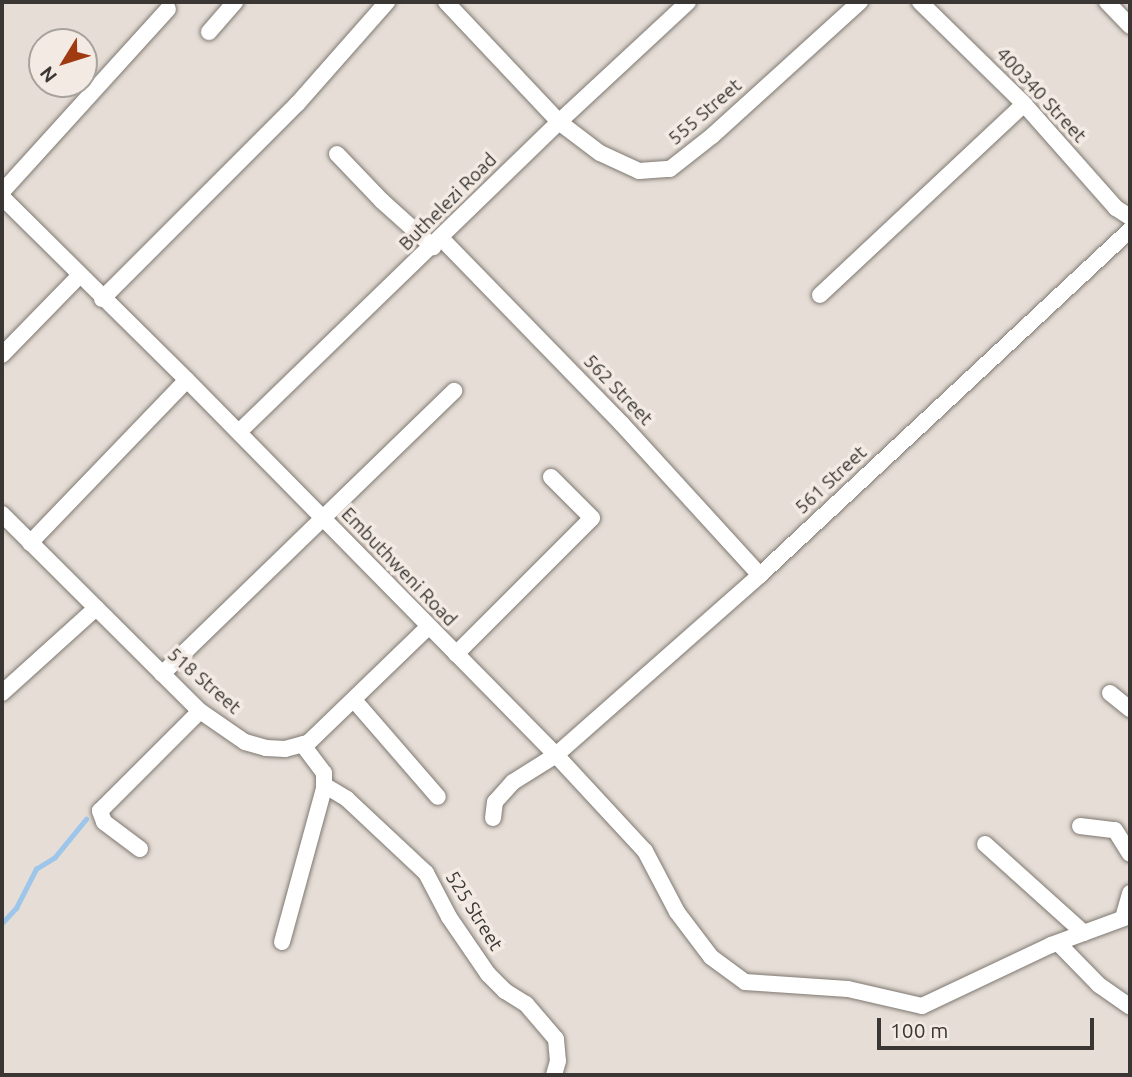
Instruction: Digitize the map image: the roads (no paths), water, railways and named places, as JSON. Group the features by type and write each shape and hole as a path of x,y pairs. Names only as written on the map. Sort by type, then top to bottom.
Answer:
{"street":[{"path":"209,32 235,2"},
{"path":"102,299 298,103 387,2"},
{"name":"Buthelezi Road","path":"239,432 559,122 688,2"},
{"name":"555 Street","path":"451,3 559,122 600,153 639,171 670,169 712,136 860,2"},
{"name":"400340 Street","path":"920,2 1024,104 1116,208 1130,217"},
{"path":"1107,2 1130,26"},
{"path":"2,195 168,9"},
{"path":"820,295 1024,104"},
{"name":"562 Street","path":"337,154 382,201 437,242 621,423 760,575"},
{"name":"Embuthweni Road","path":"2,195 79,276 239,432 556,755 645,851 677,912 711,957 745,982 848,989 922,1006 1058,943"},
{"name":"561 Street","path":"556,755 760,575 1130,230"},
{"path":"2,355 79,276"},
{"path":"30,543 187,380"},
{"path":"162,674 454,391"},
{"path":"456,654 592,517 551,477"},
{"name":"518 Street","path":"2,514 200,711 245,742 266,748 285,749 302,744"},
{"path":"2,693 96,608"},
{"path":"282,942 324,785 324,773 302,744 308,743 428,627"},
{"path":"1110,693 1130,709"},
{"path":"354,700 438,797"},
{"path":"140,849 104,822 100,811 200,711"},
{"path":"493,818 495,802 513,782 556,755"},
{"name":"525 Street","path":"324,785 347,799 426,873 449,917 488,974 505,991 526,1004 556,1038 558,1061 554,1075"},
{"path":"1080,826 1115,830 1130,854"},
{"path":"985,845 1084,933"},
{"path":"1130,893 1124,922 1058,943 1100,985 1130,1007"}],"waterway":[{"path":"2,923 16,908 36,869 55,857 86,819"}]}
